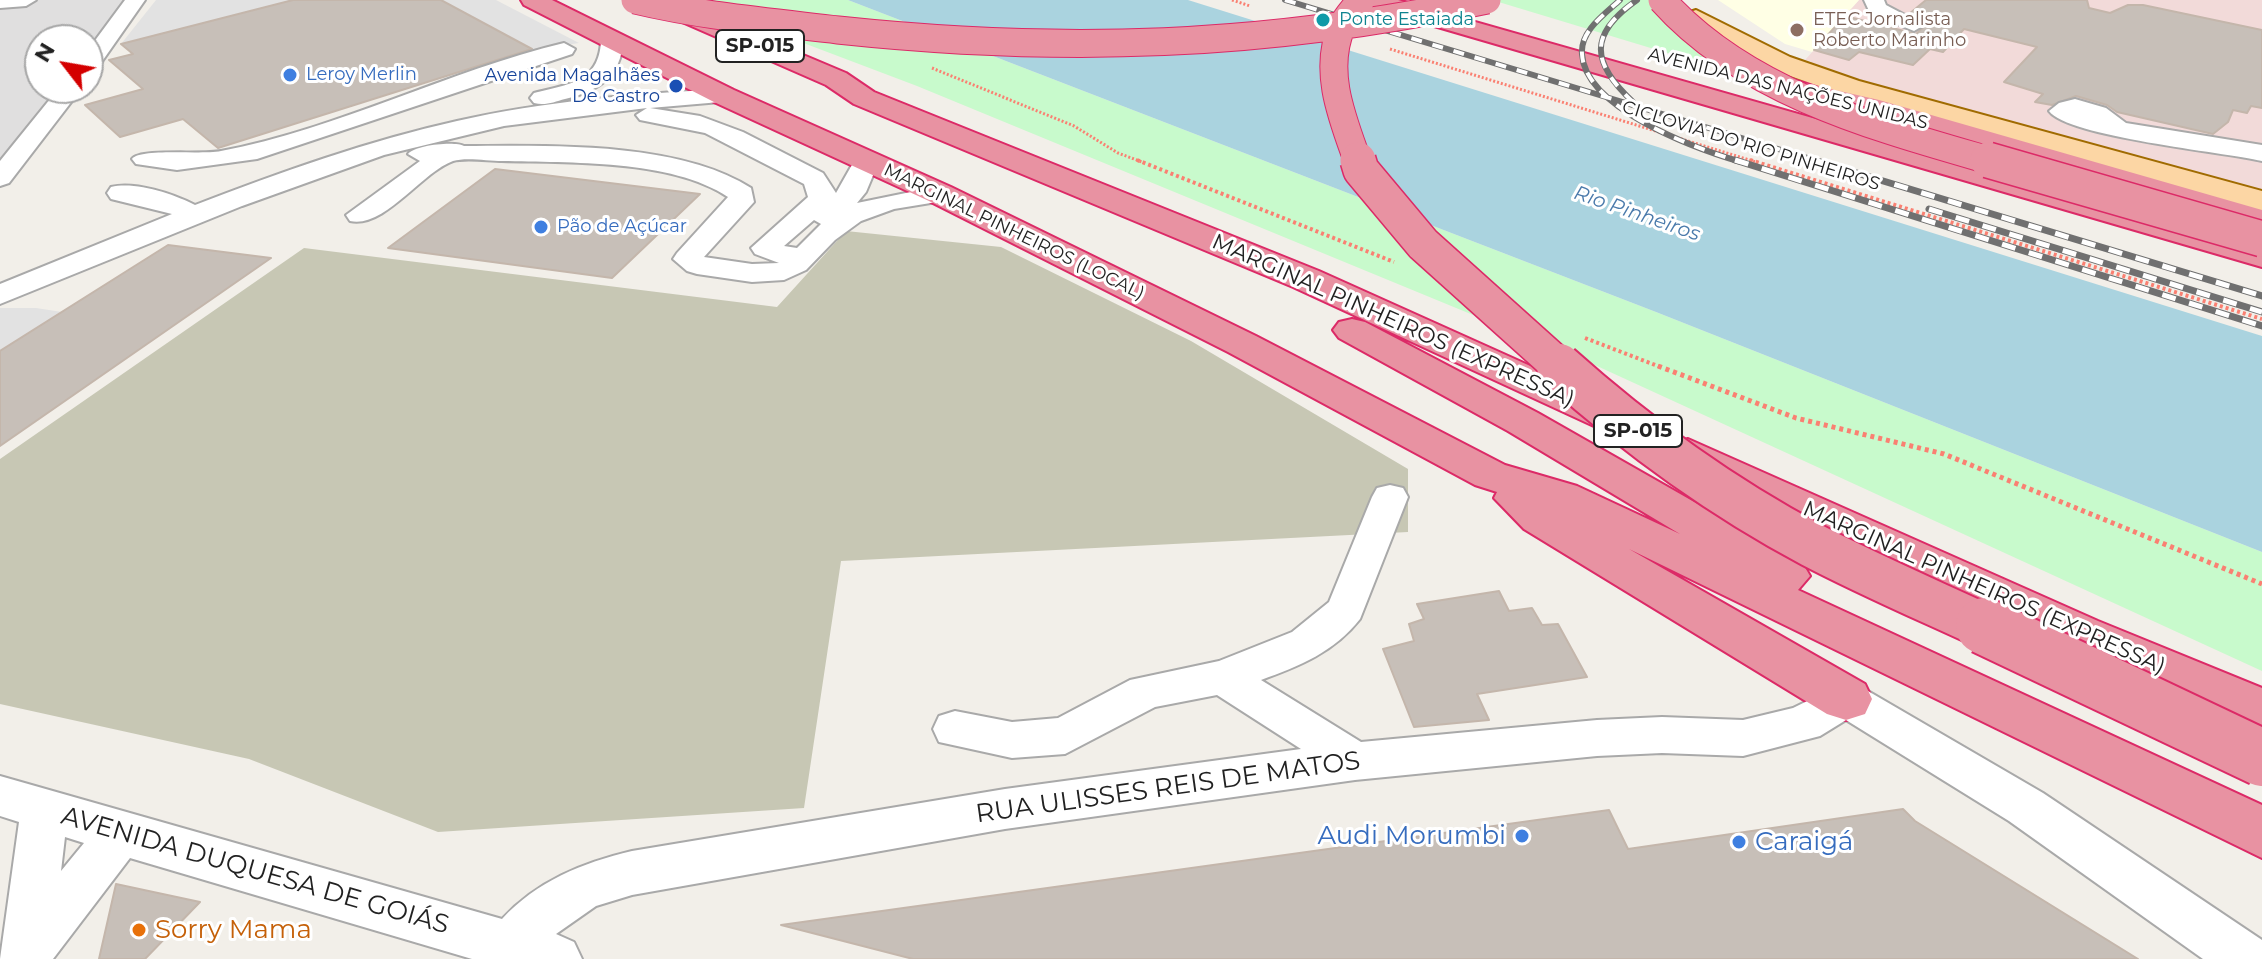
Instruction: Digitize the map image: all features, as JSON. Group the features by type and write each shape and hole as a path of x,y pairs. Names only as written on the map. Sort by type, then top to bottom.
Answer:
{"highway":[{"name":"MARGINAL PINHEIROS (LOCAL)","path":"533,0 724,96 940,194 1242,344 1490,475"},
{"path":"578,0 818,87 864,98"},
{"path":"635,0 918,40 997,46 1080,46 1269,38 1388,23 1487,0"},
{"name":"MARGINAL PINHEIROS (EXPRESSA)","path":"652,0 836,79 864,98 1012,156 1306,279 2080,634 2262,711"},
{"path":"1361,0 1342,26 1334,63 1337,103 1361,170 1423,244 1616,417 1726,494 1812,545 2262,758"},
{"path":"1371,0 1626,56"},
{"path":"1423,0 1626,56 2262,257"},
{"name":"AVENIDA DAS NAÇÕES UNIDAS","path":"1452,0 1626,56 1667,57"},
{"path":"1662,0 1670,13 1718,51 1838,111 1929,142 2262,239"},
{"path":"1689,9 1732,48 1759,63 1869,106"},
{"name":"AVENIDA DAS NAÇÕES UNIDAS","path":"1694,64 1869,106 2262,220"},
{"path":"1012,156 1112,220 1317,313 1523,422 1859,619 1898,658"},
{"path":"1490,475 1561,497 2262,833"},
{"path":"1490,475 1540,518 1846,699"}],"main road":[{"path":"1689,9 1766,56 1849,87 2262,201"}],"street":[{"path":"0,2 26,0"},
{"path":"104,43 135,0"},
{"path":"1873,1 1908,2"},
{"path":"1873,1 1887,15 1914,25"},
{"path":"594,81 610,66 612,41"},
{"path":"145,159 163,163 252,153 564,49"},
{"path":"0,295 321,148 557,94 594,81 624,76 646,80 646,91 628,104"},
{"path":"0,269 376,149 483,123 628,104 724,96"},
{"path":"0,178 58,104"},
{"path":"558,153 581,132 647,115 694,122 747,144 814,179 823,194 810,211 779,233 765,248 790,256"},
{"path":"2117,127 2262,153"},
{"path":"412,140 453,149 558,153 686,168 735,186 742,194 741,202 687,259 689,263 770,273 792,267 790,256"},
{"path":"2161,143 2179,156 2212,164 2228,164 2262,153"},
{"path":"376,149 410,155 453,149"},
{"path":"360,215 453,149"},
{"path":"790,256 853,192 866,161"},
{"path":"120,193 182,210"},
{"path":"790,256 863,208 891,199 940,194"},
{"path":"955,729 1012,740 1065,736 1145,692 1223,677 1319,639 1335,625 1346,609 1390,497"},
{"path":"1223,677 1355,761"},
{"path":"1846,699 2026,807 2246,959"},
{"name":"RUA ULISSES REIS DE MATOS","path":"533,953 553,901 588,883 1005,809 1355,761 1597,738 1662,735 1743,738 1804,723 1846,699"},
{"path":"22,802 24,958"},
{"name":"AVENIDA DUQUESA DE GOIÁS","path":"22,802 120,834 533,953"},
{"path":"24,958 120,834"}],"path":[{"path":"1232,0 1263,9"},
{"name":"CICLOVIA DO RIO PINHEIROS","path":"1385,47 2262,319"}],"shaded area":[{"path":"0,0 146,0 104,54 104,24 24,24 24,104 64,104 0,185"},
{"path":"156,0 293,0 121,44"},
{"path":"441,0 496,0 579,43 534,50"},
{"name":"ETEC Jornalista Roberto Marinho","path":"1718,0 1859,0 1812,52 1785,44"},
{"path":"1859,0 2262,0 2262,192 1806,67 1811,61 1805,60"},
{"path":"846,231 1001,247 1191,341 1408,469 1408,532 841,561 804,808 438,832 249,759 0,704 0,459 304,248 777,307"},
{"path":"0,308 36,308 62,312 0,351"}],"green space":[{"path":"690,0 848,0 1656,312 2262,552 2262,671 1597,366 917,86"},
{"path":"1492,0 1665,0 1730,72"}],"water":[{"name":"Rio Pinheiros","path":"848,0 1188,0 2262,336 2262,552 1656,312"}],"building":[{"name":"Leroy Merlin","path":"293,0 441,0 532,49 218,148 183,119 120,137 85,105 104,104 104,100 143,89 109,60 133,54 121,44"},
{"path":"1926,0 2087,0 2089,8 2110,13 2128,5 2143,5 2262,30 2262,108 2251,106 2247,113 2233,110 2228,122 2213,134 2117,112 2107,105 2076,96 2052,105 2035,102 2043,94 2004,82 2037,47 1964,29 1943,52 1930,49 1913,65 1859,52 1849,60 1814,50 1845,16 1916,34 1927,24 1909,14"},
{"name":"Pão de Açúcar","path":"495,169 700,194 612,278 388,248"},
{"path":"168,245 271,258 0,446 0,351"},
{"path":"1499,591 1509,611 1532,608 1542,625 1558,624 1587,677 1477,694 1489,720 1414,727 1383,649 1414,641 1409,624 1424,619 1417,604"},
{"path":"1903,809 1915,821 2138,959 913,959 781,925 1609,810 1628,849"},
{"name":"Sorry Mama","path":"116,884 200,902 145,959 99,959"}],"railway":[{"path":"1285,0 1609,98"},
{"path":"1609,98 1588,74 1582,46 1589,30 1620,0"},
{"path":"1633,102 1609,74 1601,49 1610,25 1637,0"},
{"path":"1609,98 1821,162"},
{"path":"1609,98 1646,124 1672,137 1738,161"},
{"path":"1814,160 2262,296"},
{"path":"1738,161 2262,326"},
{"path":"1929,209 2262,312"}],"place":[{"name":"Ponte Estaiada","path":"1323,20"},
{"name":"ETEC Jornalista Roberto Marinho","path":"1797,30"},
{"name":"Leroy Merlin","path":"290,75"},
{"name":"Avenida Magalhães De Castro","path":"676,86"},
{"name":"Pão de Açúcar","path":"541,227"},
{"name":"Audi Morumbi","path":"1522,836"},
{"name":"Caraigá","path":"1739,842"},
{"name":"Sorry Mama","path":"139,930"}]}
